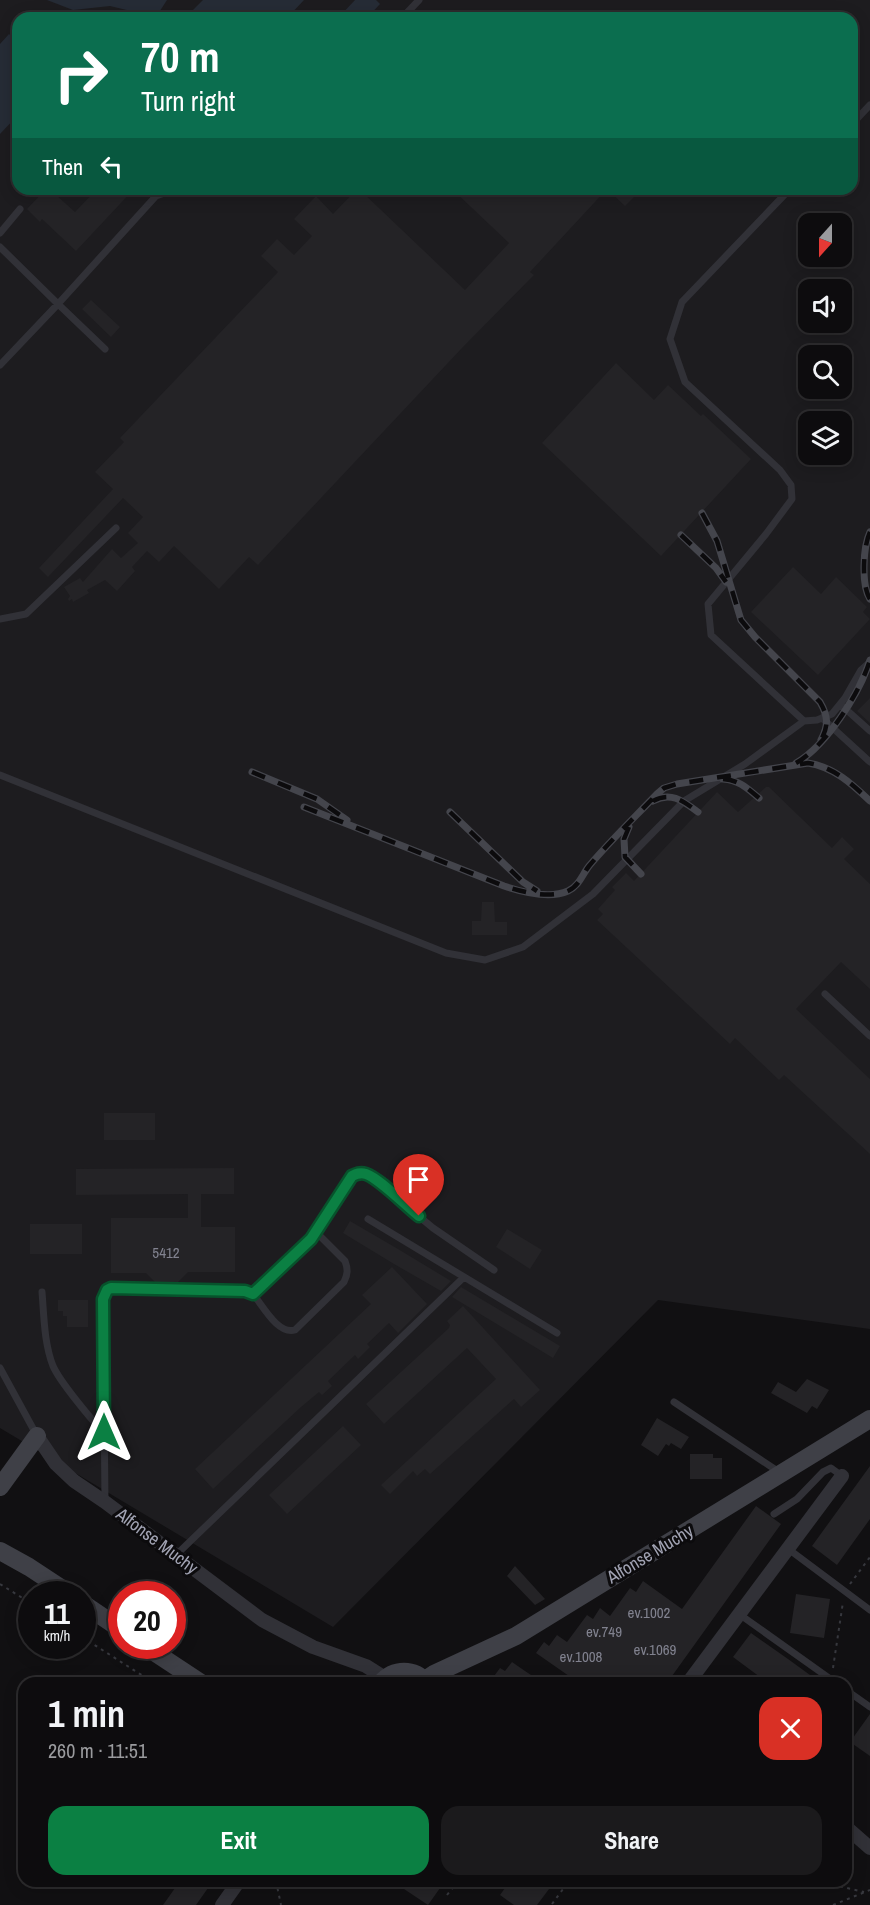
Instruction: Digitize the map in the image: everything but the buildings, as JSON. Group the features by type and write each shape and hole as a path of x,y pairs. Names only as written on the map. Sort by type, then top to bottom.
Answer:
{"main road":[{"name":"Alfonse Muchy","path":"431,1677 516,1636 869,1421"},
{"path":"0,1487 38,1436"},
{"path":"0,1551 50,1581"},
{"path":"165,1659 192,1677"},
{"name":"Alfonse Muchy","path":"390,1677 398,1672 406,1671 420,1677"}],"street":[{"name":"Alfonse Muchy","path":"38,1436 56,1464 74,1481 262,1620 313,1647 366,1666 378,1677"},
{"path":"692,1677 842,1476"},
{"path":"852,1832 870,1848"},
{"path":"227,1903 236,1887"}],"lane":[{"path":"408,12 419,0"},
{"path":"858,118 870,105"},
{"path":"0,365 159,195"},
{"path":"784,195 682,302 670,339 686,382 780,470 791,485 792,499 708,604 711,635 804,721"},
{"path":"0,233 20,209"},
{"path":"0,247 105,349"},
{"path":"0,619 26,614 116,528"},
{"path":"0,775 446,954 485,960 522,947 593,894 684,801 745,764 804,721 832,714 861,670 870,662"},
{"path":"840,704 870,731"},
{"path":"822,718 870,762"},
{"path":"825,994 870,1036"},
{"path":"253,1294 316,1232 352,1176 358,1173 366,1174 440,1233 494,1270"},
{"path":"368,1219 557,1333"},
{"path":"105,1502 103,1299 107,1290 111,1288 245,1291 253,1294 281,1328 295,1330 344,1282 348,1267 345,1261 316,1232"},
{"path":"176,1555 464,1277"},
{"path":"42,1292 47,1343 54,1367 91,1419 104,1432"},
{"path":"0,1368 38,1436"},
{"path":"674,1402 781,1473"},
{"path":"774,1514 796,1499 831,1467 842,1476"},
{"path":"787,1548 870,1610"},
{"path":"739,1614 828,1677"},
{"path":"852,1694 870,1707"}],"path":[{"path":"834,1677 844,1591 870,1557"},
{"path":"0,1584 18,1595"},
{"path":"96,1646 145,1677"},
{"path":"277,1887 281,1905"},
{"path":"447,1895 453,1887"},
{"path":"552,1904 565,1887"},
{"path":"843,1887 864,1892"},
{"path":"833,1905 870,1890"}],"shaded area":[{"path":"0,0 870,0 870,1329 658,1300 333,1627 0,1428"},
{"path":"47,0 167,0 159,12 135,12 110,6 73,10"},
{"path":"203,0 304,0 293,12 191,12"},
{"path":"355,0 376,0 380,4 373,12 344,12"},
{"path":"9,34 12,37 12,121 0,134 0,44"}],"railway":[{"path":"702,513 717,541 741,620 823,707 826,725 821,740"},
{"path":"870,532 864,566 865,585 870,599"},
{"path":"681,535 716,568 726,582"},
{"path":"796,763 830,732 850,703 870,660"},
{"path":"304,807 504,886 545,895 568,891 575,886 597,857 657,794 664,788 677,784 808,763 834,772 870,801"},
{"path":"252,772 317,799 347,820"},
{"path":"723,779 738,783 759,798"},
{"path":"653,801 671,797 682,801 698,812"},
{"path":"450,812 523,882 537,891"},
{"path":"629,827 624,839 625,857 641,874"}],"route":[{"path":"104,1432 103,1299 107,1290 111,1288 245,1291 253,1294 311,1239 352,1176 358,1173 366,1174 375,1180 419,1216"}]}
